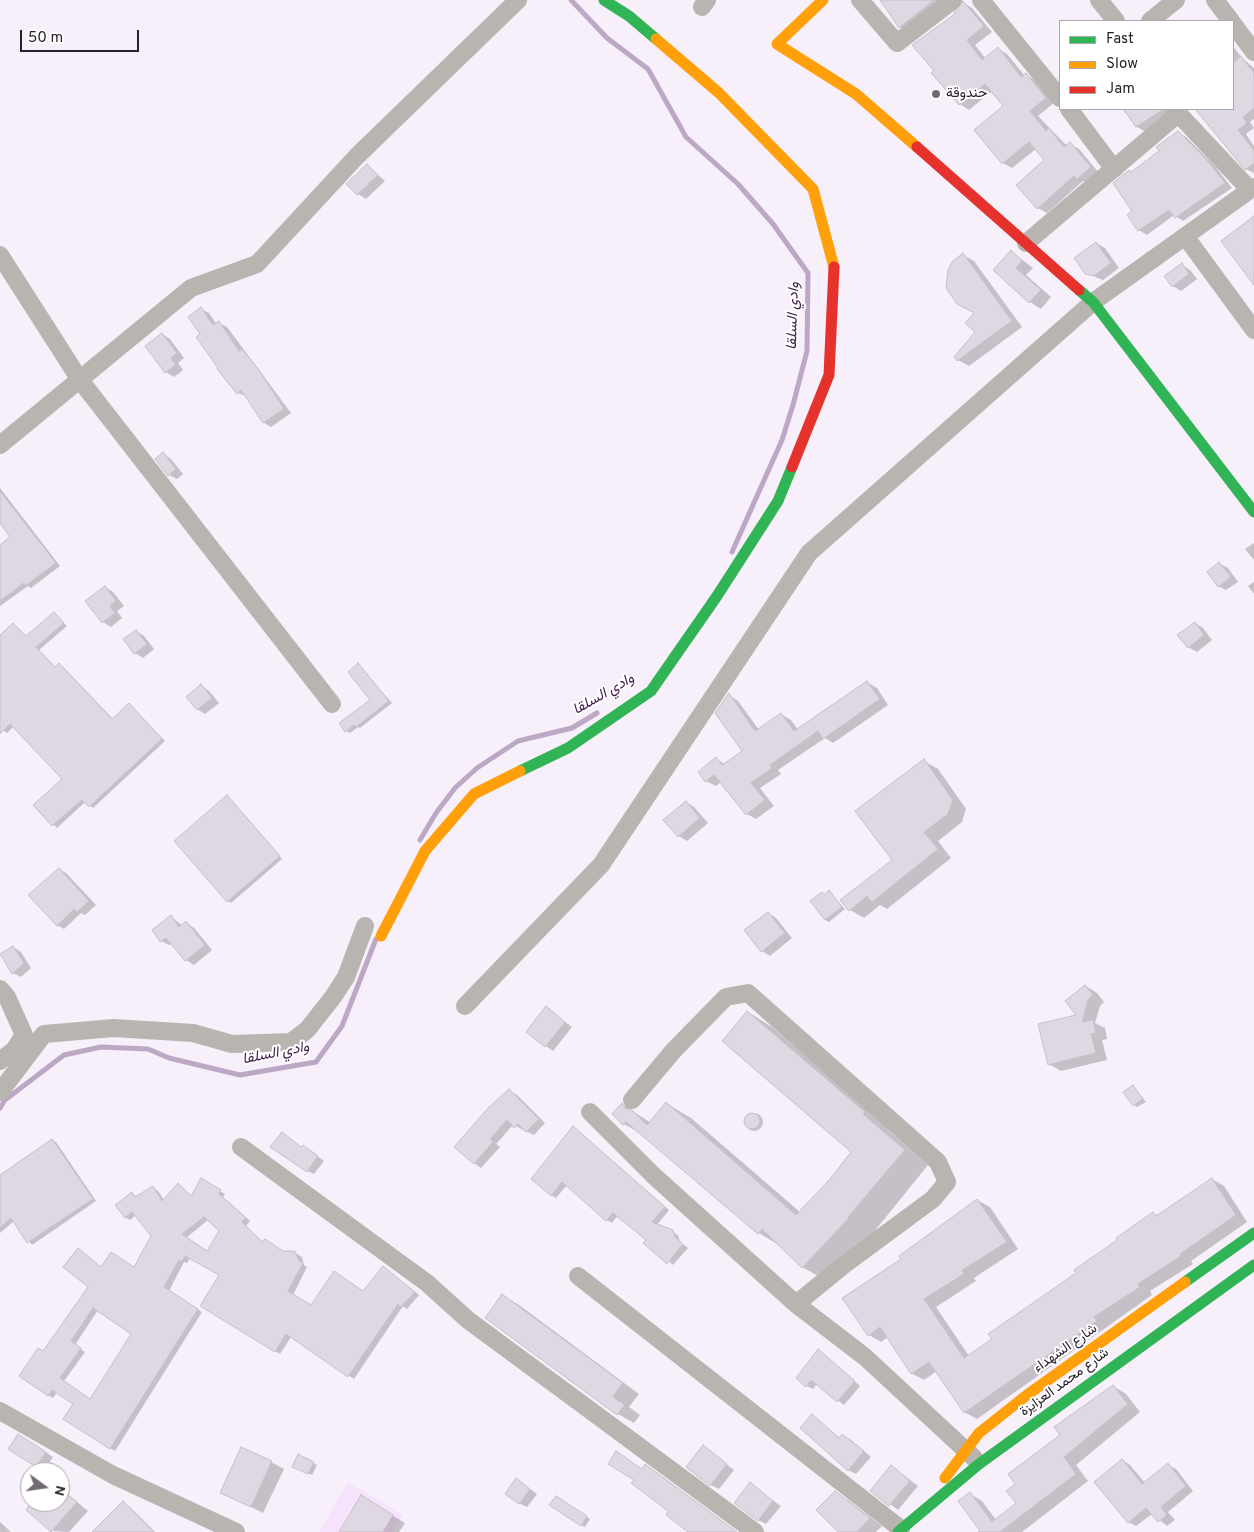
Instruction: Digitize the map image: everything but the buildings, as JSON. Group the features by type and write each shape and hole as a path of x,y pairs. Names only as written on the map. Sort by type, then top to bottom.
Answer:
{"street":[{"path":"0,445 191,288 257,264 357,156 518,0"},
{"path":"381,936 425,851 474,794 568,748 650,691 718,596 778,501 829,375 834,264 813,189 720,93 629,16 604,0"},
{"path":"823,0 777,44 856,94 1093,302 1254,512"},
{"path":"860,0 897,43 953,0"},
{"path":"981,0 1059,97"},
{"path":"1099,0 1115,20"},
{"path":"1151,20 1176,0"},
{"path":"1215,0 1230,20"},
{"path":"1234,25 1254,52"},
{"path":"1069,110 1114,169"},
{"path":"465,1006 601,865 809,553 1093,302 1252,188 1176,112 1114,169 1026,243"},
{"path":"1185,236 1254,330"},
{"path":"0,255 80,380 332,704"},
{"path":"0,1092 44,1034 114,1028 193,1033 232,1044 291,1042 307,1030 346,977 365,926"},
{"path":"0,989 6,997 24,1035 14,1050 0,1061"},
{"path":"632,1100 674,1050 726,997 748,993 938,1162 947,1182 933,1199 844,1264 796,1304"},
{"path":"590,1112 653,1176 796,1304 865,1357 967,1450 979,1464"},
{"path":"241,1147 427,1283 468,1320 755,1532"},
{"name":"شارع الشهداء","path":"919,1514 929,1497 958,1464 979,1433 1027,1395 1254,1233"},
{"name":"شارع محمد العزايزة","path":"900,1530 979,1464 1254,1265"},
{"path":"578,1276 900,1530"},
{"path":"0,1411 113,1475 236,1532"}],"shaded area":[{"path":"348,1482 403,1515 393,1532 319,1532"}],"waterway":[{"name":"وادي السلقا","path":"571,0 607,38 648,69 686,137 738,184 773,224 808,273 807,351 793,405 782,440 732,552"},
{"name":"وادي السلقا","path":"420,840 436,813 455,788 477,768 518,741 572,728 597,713"},
{"name":"وادي السلقا","path":"0,1108 5,1100 64,1055 101,1047 148,1049 169,1058 240,1075 316,1062 342,1026 376,939"}],"traffic: fast":[{"path":"604,0 629,16 656,39"},
{"path":"1079,290 1093,302 1254,512"},
{"path":"520,771 568,748 651,691 717,596 778,501 792,467"},
{"path":"1185,1282 1254,1233"},
{"path":"898,1532 979,1464 1254,1265"}],"traffic: slow":[{"path":"823,0 777,44 856,94 917,147"},
{"path":"656,39 719,93 813,189 834,267"},
{"path":"381,936 425,851 474,794 520,771"},
{"path":"945,1478 979,1433 1027,1395 1185,1282"}],"traffic: jam":[{"path":"917,147 1079,290"},
{"path":"792,467 829,375 834,267"}],"place":[{"name":"حندوقة","path":"936,94"}]}
